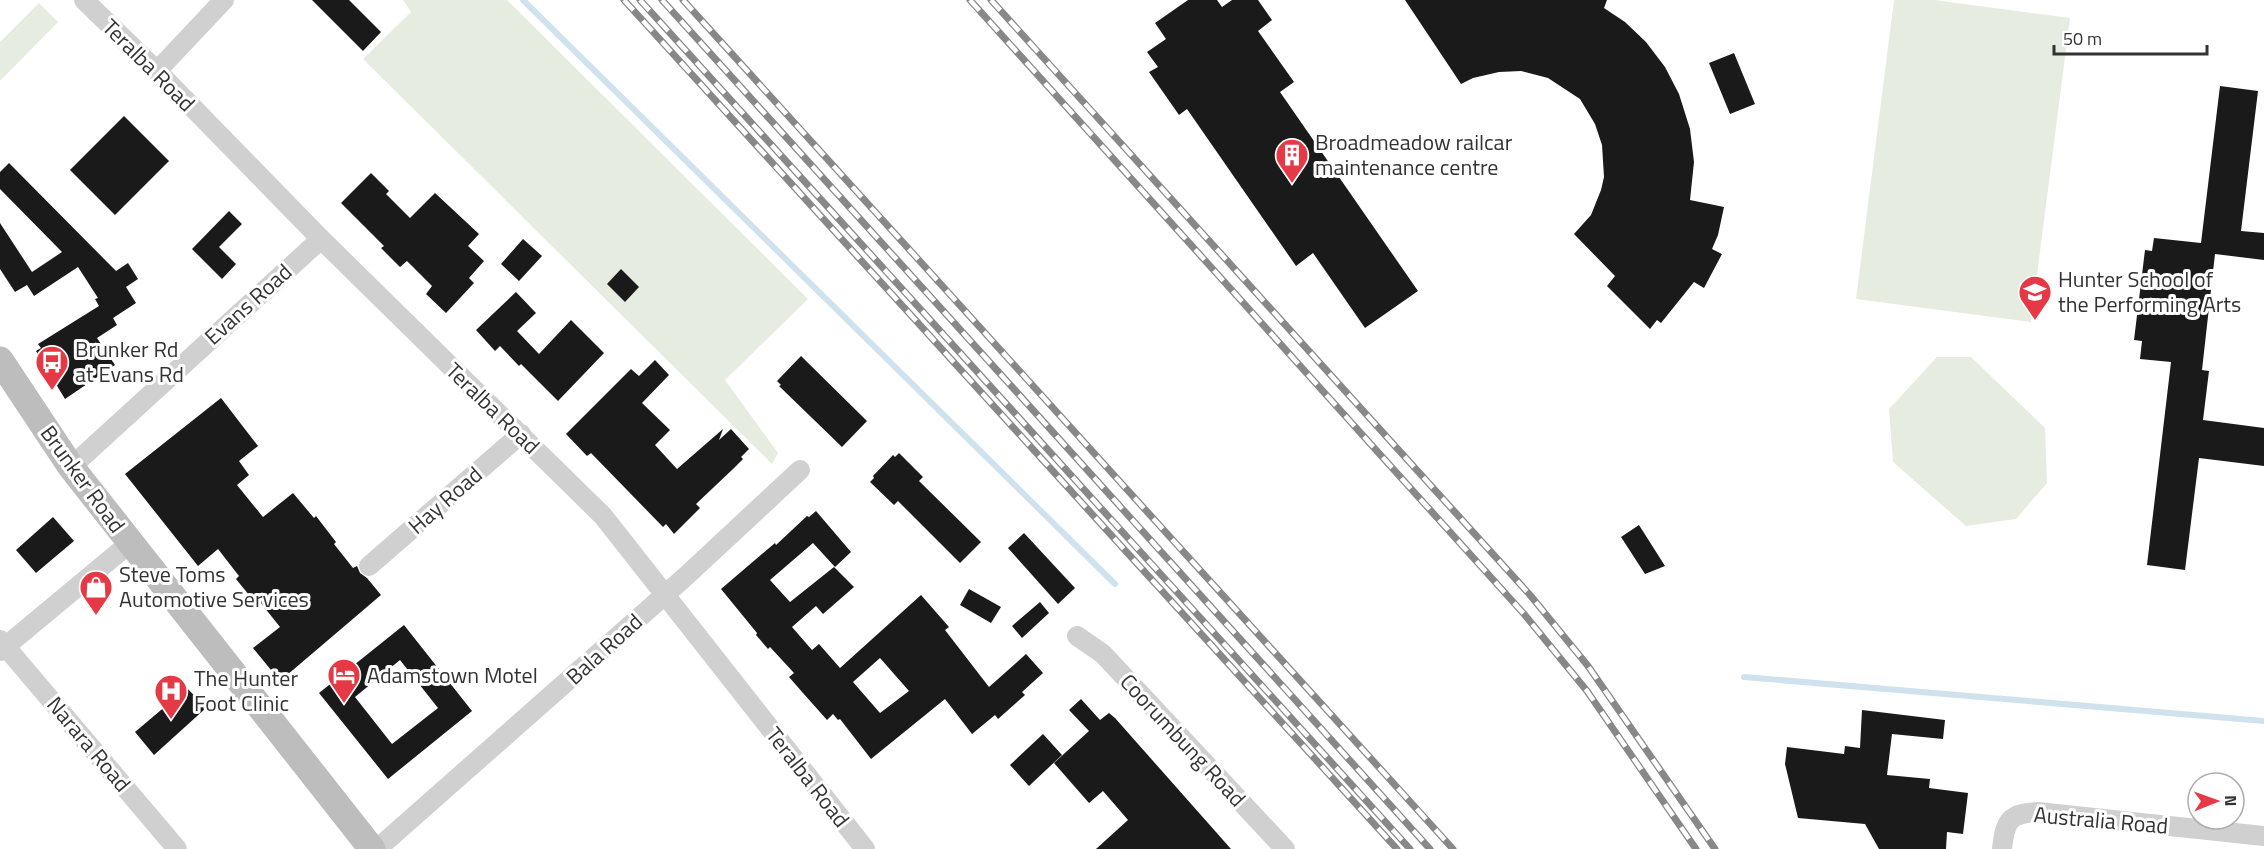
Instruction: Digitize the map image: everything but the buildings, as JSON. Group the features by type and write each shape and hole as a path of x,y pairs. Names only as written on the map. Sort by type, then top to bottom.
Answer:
{"main road":[{"name":"Brunker Road","path":"0,360 70,467 372,849"}],"street":[{"name":"Teralba Road","path":"84,0 157,71 321,239 603,516 865,849"},
{"path":"157,71 224,0"},
{"name":"Evans Road","path":"70,467 321,239"},
{"name":"Hay Road","path":"369,566 521,434"},
{"name":"Bala Road","path":"377,849 665,595 800,470"},
{"path":"2,646 130,543"},
{"name":"Coorumbung Road","path":"1077,636 1103,654 1286,849"},
{"name":"Narara Road","path":"2,646 177,849"},
{"name":"Australia Road","path":"2002,849 2005,828 2011,819 2021,813 2038,812 2264,836"}],"shaded area":[{"path":"403,0 507,0 808,299 725,380 778,453 772,464 363,59 411,12"},
{"path":"1894,0 1934,0 2070,18 2031,322 1856,299"},
{"path":"39,3 58,22 0,81 0,42"},
{"path":"1937,357 1971,357 2045,428 2047,483 2016,519 1966,526 1893,462 1889,409"}],"waterway":[{"path":"523,0 1115,584"},
{"path":"1744,677 2264,721"}],"railway":[{"path":"624,0 1397,849"},
{"path":"640,0 1410,849"},
{"path":"662,0 1430,849"},
{"path":"683,0 1453,849"},
{"path":"970,0 1524,614 1587,691 1696,849"},
{"path":"991,0 1530,595 1588,666 1715,849"}],"place":[{"name":"Broadmeadow railcar maintenance centre","path":"1292,184"},
{"name":"Hunter School of the Performing Arts","path":"2035,321"},
{"name":"Brunker Rd at Evans Rd","path":"52,391"},
{"name":"Steve Toms Automotive Services","path":"96,616"},
{"name":"Adamstown Motel","path":"344,704"},
{"name":"The Hunter Foot Clinic","path":"171,720"}]}
